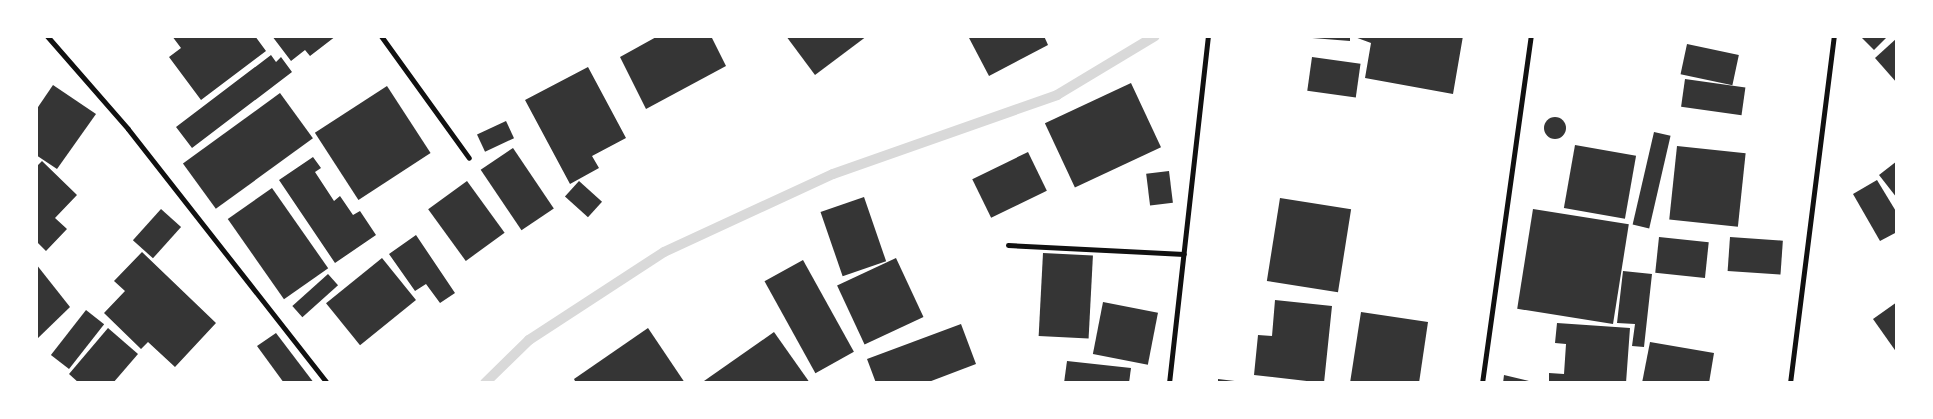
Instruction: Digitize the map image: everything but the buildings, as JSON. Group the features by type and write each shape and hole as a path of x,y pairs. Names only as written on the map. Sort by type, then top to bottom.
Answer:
{"street":[{"path":"47,36 128,129 327,383"},
{"path":"381,36 469,158"},
{"path":"1169,383 1208,36"},
{"path":"1482,383 1532,36"},
{"path":"1790,383 1834,36"},
{"path":"1008,245 1184,254"}],"waterway":[{"path":"485,383 529,340 664,252 833,174 1057,95 1155,36"}]}
